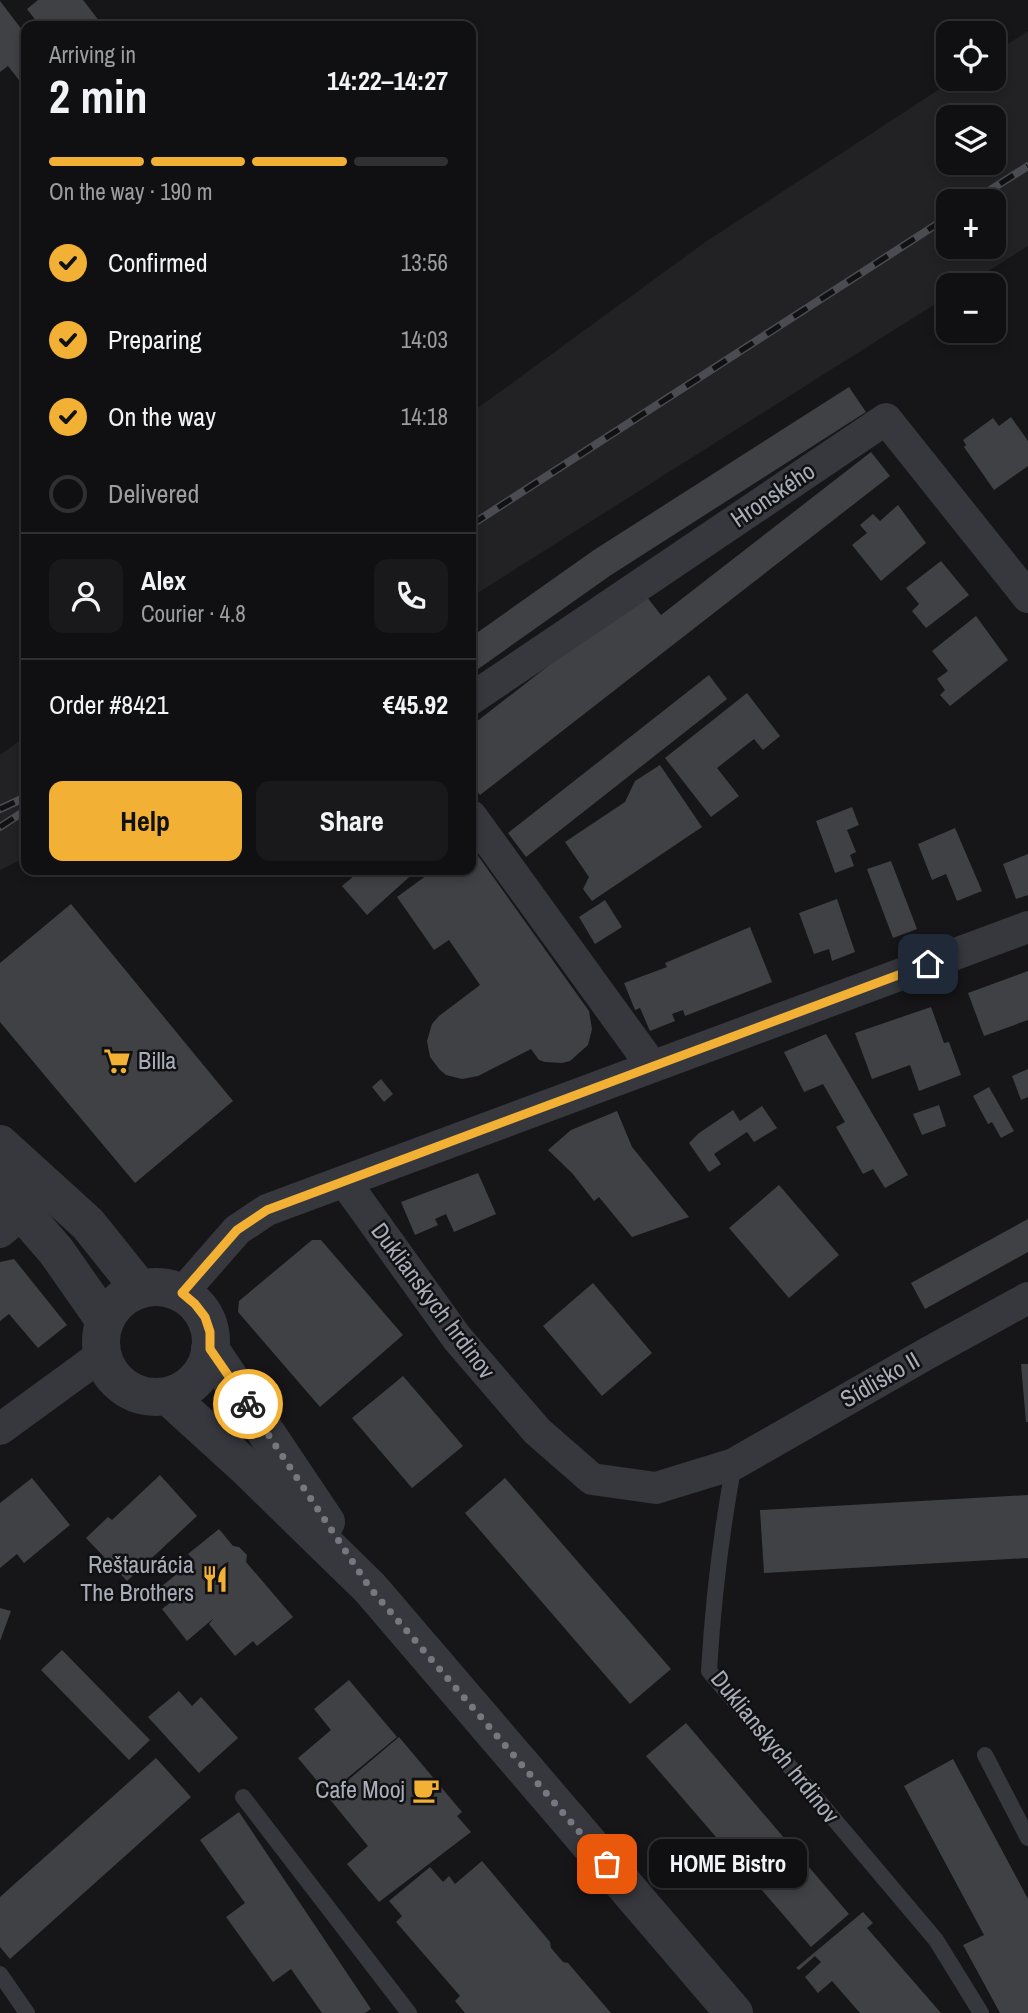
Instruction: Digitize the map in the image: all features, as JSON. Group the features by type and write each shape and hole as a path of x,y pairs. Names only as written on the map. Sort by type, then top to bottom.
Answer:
{"street":[{"name":"Hronského","path":"476,696 886,419 1028,597"},
{"path":"476,823 652,1066"},
{"path":"182,1293 237,1230 267,1210 1028,927"},
{"path":"0,1144 88,1224 140,1289"},
{"path":"0,1174 12,1222 56,1251 104,1338 109,1370 120,1383 134,1393 151,1397 168,1396 197,1378 206,1365 210,1349 210,1332 205,1317 195,1304 182,1293 162,1287 140,1289 114,1306 104,1338 0,1429"},
{"name":"Duklianskych hrdinov","path":"345,1182 457,1338 537,1432 592,1479 656,1488 734,1465"},
{"name":"Sídlisko II","path":"734,1465 1028,1298"},
{"path":"210,1349 370,1588"},
{"path":"168,1396 246,1466 370,1588 734,2013"}],"lane":[{"name":"Duklianskych hrdinov","path":"734,1465 714,1598 709,1671 936,1941 981,2013"},
{"path":"985,1755 1028,1838"},
{"path":"243,1797 409,2013"},
{"path":"0,1974 27,2013"}],"shaded area":[{"path":"1028,31 1028,246 985,273 936,273 936,304 476,594 476,409 704,243 937,91 1006,91 1006,45"},
{"path":"21,740 21,860 0,870 0,755"}],"building":[{"path":"38,0 83,0 99,21 36,21 27,9"},
{"path":"0,1 21,28 21,83 8,66 0,72"},
{"path":"849,387 866,412 611,575 476,670 476,633 594,550"},
{"path":"1011,417 1028,441 1028,466 994,490 964,447 966,445 963,440 993,418 999,426"},
{"path":"871,452 890,476 480,795 476,790 476,722 643,592 661,615"},
{"path":"898,505 926,543 881,581 852,545 867,533 860,525 873,514 880,521"},
{"path":"941,561 969,595 926,628 912,611 919,604 906,588"},
{"path":"976,616 1008,660 950,706 940,695 945,690 937,679 948,671 932,651"},
{"path":"709,675 727,699 526,857 508,833"},
{"path":"747,693 780,736 763,750 754,739 717,768 739,796 711,817 665,758"},
{"path":"660,765 702,827 592,901 583,889 589,877 565,842 625,802 635,781"},
{"path":"852,807 859,825 847,830 856,852 850,855 854,866 835,873 816,821"},
{"path":"955,828 982,891 957,901 946,874 932,880 918,844"},
{"path":"476,853 589,1011 592,1029 588,1045 570,1061 562,1063 539,1060 531,1049 478,1076 462,1079 446,1075 430,1057 427,1041 432,1024 480,985 449,940 434,950 397,897 427,875 476,875"},
{"path":"1028,854 1028,895 1016,899 1003,864"},
{"path":"891,861 917,929 893,938 867,869"},
{"path":"355,875 411,875 367,915 342,886"},
{"path":"837,899 855,952 832,961 829,949 814,954 799,913"},
{"path":"605,900 622,927 595,944 579,917"},
{"name":"Billa","path":"71,904 233,1101 135,1183 0,1022 0,963"},
{"path":"750,927 772,982 685,1016 683,1010 672,1014 675,1021 650,1031 640,1008 635,1010 624,983 667,967 665,963"},
{"path":"1028,971 1028,1020 984,1036 968,993"},
{"path":"931,1007 944,1043 949,1042 961,1075 919,1091 910,1065 872,1079 855,1033"},
{"path":"826,1034 908,1175 885,1188 873,1169 863,1174 836,1127 845,1122 823,1084 804,1092 784,1052"},
{"path":"1028,1069 1028,1097 1021,1100 1012,1076"},
{"path":"381,1079 393,1094 384,1102 372,1087"},
{"path":"989,1087 1014,1131 1001,1138 992,1122 988,1124 973,1096"},
{"path":"939,1105 946,1126 922,1135 913,1114"},
{"path":"762,1106 777,1128 754,1142 747,1132 714,1154 721,1164 709,1172 689,1143 733,1110 740,1121"},
{"path":"617,1111 632,1147 689,1217 632,1237 599,1197 594,1201 572,1173 548,1150 571,1130"},
{"path":"478,1173 496,1214 454,1232 446,1214 435,1219 438,1225 415,1235 401,1202"},
{"path":"779,1185 839,1255 789,1298 729,1228"},
{"path":"1028,1219 1028,1252 925,1309 911,1283"},
{"path":"312,1240 321,1240 403,1335 320,1407 238,1312 239,1301"},
{"path":"14,1259 67,1325 38,1348 9,1314 0,1321 0,1262"},
{"path":"593,1283 652,1353 602,1396 543,1326"},
{"path":"1021,1364 1028,1364 1028,1422 1026,1422"},
{"path":"403,1376 463,1446 412,1488 352,1418"},
{"path":"160,1475 197,1516 127,1581 86,1538 108,1517 112,1520"},
{"path":"32,1478 70,1525 24,1563 17,1554 0,1568 0,1503"},
{"path":"505,1478 671,1669 630,1704 465,1513"},
{"path":"1028,1495 1028,1558 764,1573 760,1510"},
{"path":"219,1529 233,1546 239,1547 247,1555 246,1562 293,1617 257,1646 253,1641 235,1656 209,1624 214,1618 187,1641 162,1609 174,1600 162,1586 194,1560 188,1554"},
{"path":"0,1608 11,1611 0,1641"},
{"path":"62,1650 150,1740 129,1760 41,1670"},
{"path":"349,1680 397,1737 328,1794 298,1758 331,1730 314,1709"},
{"path":"179,1691 192,1706 201,1697 238,1738 199,1773 148,1717"},
{"path":"686,1723 849,1914 811,1947 646,1756"},
{"path":"399,1737 462,1812 457,1816 471,1832 379,1902 347,1864 368,1846 328,1797"},
{"path":"156,1758 191,1797 10,1959 0,1947 0,1897"},
{"path":"953,1759 1028,1899 1028,2013 1000,2013 963,1945 984,1935 904,1786"},
{"path":"239,1812 371,2009 365,2013 322,2013 291,1969 273,1982 226,1917 245,1903 200,1840"},
{"path":"482,1861 550,1942 551,1948 563,1962 568,1963 611,2013 465,2013 455,2001 460,1996 396,1922 402,1916 389,1901 430,1867 443,1882 449,1876 455,1884"},
{"path":"863,1912 873,1923 867,1928 941,2013 860,2013 832,1981 818,1993 805,1977 821,1962 815,1956 799,1970 796,1968"}],"railway":[{"path":"992,189 1028,166"},
{"path":"476,522 936,225"},
{"path":"0,809 21,799"},
{"path":"0,827 21,813"}],"way so far":[{"path":"248,1404 370,1588 607,1864"}],"place":[{"name":"Billa","path":"117,1061"},
{"name":"Reštaurácia The Brothers","path":"215,1579"},
{"name":"Cafe Mooj","path":"426,1790"},
{"name":"HOME Bistro","path":"607,1864"}],"route":[{"path":"248,1404 210,1349 210,1332 205,1317 182,1293 237,1230 267,1210 928,964"}]}
